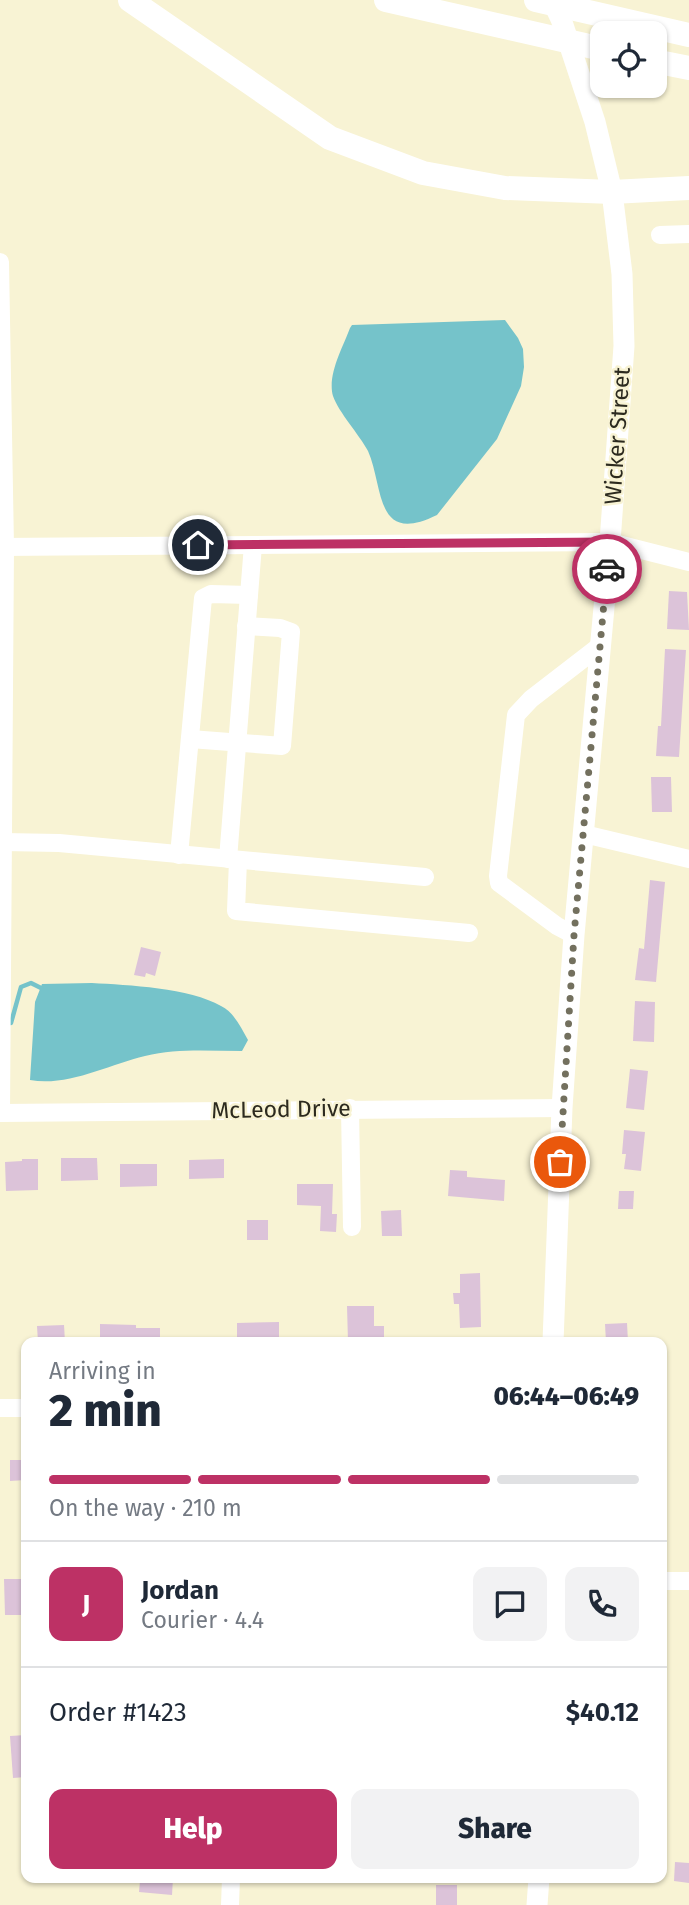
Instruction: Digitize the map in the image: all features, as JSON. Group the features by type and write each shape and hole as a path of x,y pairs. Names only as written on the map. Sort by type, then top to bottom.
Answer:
{"highway":[{"path":"130,0 330,138 423,173 505,188 612,192 689,188"},
{"path":"386,0 590,46"},
{"path":"536,0 689,35"},
{"path":"667,64 689,68"}],"main road":[{"name":"Wicker Street","path":"552,0 561,19 595,122 612,192 622,274 624,346 610,542 574,935 562,1108 552,1337"},
{"path":"537,1905 539,1883"}],"street":[{"path":"660,235 689,234"},
{"path":"0,262 3,842 1,1113"},
{"path":"2,547 610,542 689,562"},
{"path":"253,545 237,743 233,860 236,911 470,933"},
{"path":"180,855 203,598 211,594 249,595"},
{"path":"190,739 282,746 291,632 280,628 246,626"},
{"path":"574,935 557,926 499,883 498,876 516,715 540,692 601,645"},
{"path":"584,834 689,859"},
{"path":"3,842 59,843 425,877"},
{"path":"350,1108 352,1227"},
{"name":"McLeod Drive","path":"1,1113 562,1108"},
{"path":"0,1408 21,1408"},
{"path":"667,1581 689,1581"},
{"path":"230,1905 231,1883"}],"water":[{"path":"505,320 523,349 524,367 521,386 497,439 437,515 417,523 402,523 392,518 380,495 368,451 333,396 334,370 350,328 352,325"},
{"path":"92,983 158,988 208,1000 230,1012 248,1040 242,1051 169,1052 145,1056 73,1078 30,1080 35,1002 42,984"}],"building":[{"path":"669,591 687,592 689,630 667,629"},
{"path":"665,649 686,650 679,757 656,756 658,726 661,726"},
{"path":"651,777 671,777 672,812 652,812"},
{"path":"650,880 665,882 656,982 635,980 639,948 644,949"},
{"path":"141,947 161,952 155,976 146,973 145,977 134,975"},
{"path":"635,1001 655,1002 654,1042 633,1041"},
{"path":"630,1069 648,1071 644,1110 626,1108"},
{"path":"624,1130 645,1132 641,1171 624,1169"},
{"path":"61,1158 97,1158 98,1180 61,1181"},
{"path":"38,1159 38,1190 6,1191 5,1162"},
{"path":"224,1159 224,1178 189,1179 189,1160"},
{"path":"120,1164 157,1164 157,1186 120,1187"},
{"path":"450,1170 467,1171 467,1177 505,1180 504,1201 448,1196"},
{"path":"297,1184 333,1184 332,1214 337,1214 336,1232 320,1231 321,1206 297,1205"},
{"path":"619,1191 634,1191 633,1209 618,1209"},
{"path":"401,1210 402,1236 382,1236 381,1211"},
{"path":"247,1220 268,1220 268,1240 247,1240"},
{"path":"480,1273 481,1327 460,1328 459,1304 454,1304 453,1293 460,1293 460,1274"},
{"path":"347,1306 374,1306 374,1326 384,1326 384,1337 348,1337"},
{"path":"279,1322 279,1337 237,1337 237,1323"},
{"path":"627,1323 628,1337 606,1337 605,1324"},
{"path":"100,1324 160,1328 160,1337 100,1337"},
{"path":"64,1325 65,1337 38,1337 37,1326"},
{"path":"10,1460 21,1460 21,1480 10,1481"},
{"path":"4,1579 21,1579 21,1615 5,1615"},
{"path":"21,1735 21,1777 13,1778 10,1736"},
{"path":"675,1862 689,1863 689,1883 674,1881"},
{"path":"140,1883 173,1883 172,1895 139,1892"},
{"path":"436,1885 457,1885 457,1905 436,1905"}],"waterway":[{"path":"5,1023 11,1023 21,987 31,983 41,988"}],"way so far":[{"path":"560,1162 574,935 607,569"}],"route":[{"path":"198,545 610,542 607,569"}]}
